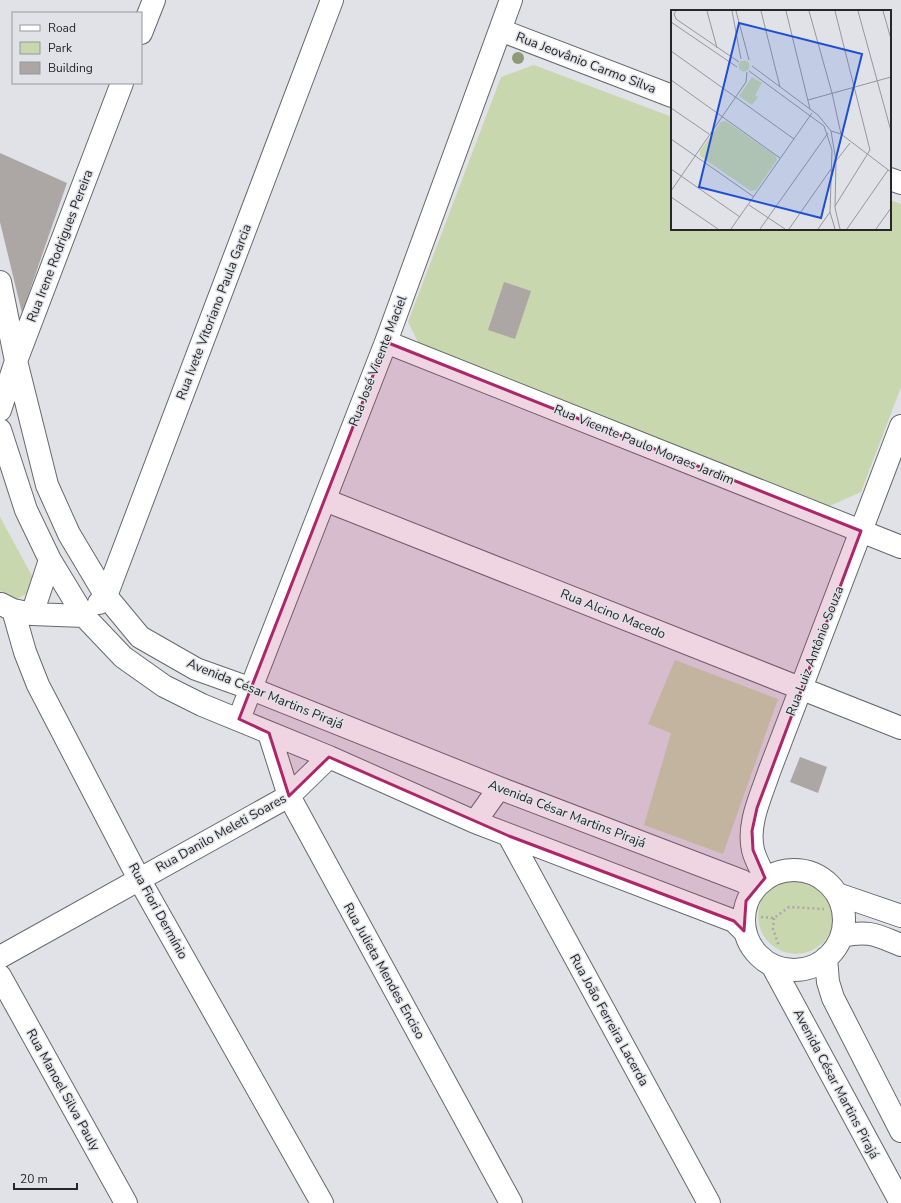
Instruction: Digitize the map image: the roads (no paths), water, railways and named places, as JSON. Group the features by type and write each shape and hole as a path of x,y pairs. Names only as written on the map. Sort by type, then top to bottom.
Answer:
{"street":[{"path":"142,30 154,0"},
{"name":"Rua Ivete Vitoriano Paula Garcia","path":"84,616 106,596 332,0"},
{"name":"Rua José Vicente Maciel","path":"240,719 386,342 512,0"},
{"name":"Rua Jeovânio Carmo Silva","path":"500,30 671,96"},
{"name":"Rua Irene Rodrigues Pereira","path":"0,410 16,360 122,84"},
{"path":"891,179 901,183"},
{"name":"Avenida César Martins Pirajá","path":"0,282 16,360 47,485 69,534 106,596 140,637 196,669 252,689 499,788 742,881 760,883"},
{"name":"Rua Vicente Paulo Moraes Jardim","path":"386,342 901,547"},
{"name":"Rua Luiz Antônio Souza","path":"760,883 753,850 752,831 757,808 769,772 901,426"},
{"path":"0,430 26,510 50,560 84,616 123,657 164,686 202,705 240,719 269,733 329,757 475,822 734,921 744,931"},
{"name":"Rua Alcino Macedo","path":"325,500 901,728"},
{"path":"50,560 15,609 84,616"},
{"name":"Rua Fiori Dermínio","path":"15,609 25,652 38,685 139,879 322,1203"},
{"name":"Rua Julieta Mendes Enciso","path":"269,733 290,796 511,1203"},
{"name":"Rua Danilo Meleti Soares","path":"0,957 290,796 329,757"},
{"path":"475,822 499,788"},
{"name":"Rua João Ferreira Lacerda","path":"509,836 709,1203"},
{"path":"792,869 806,870 820,876 831,884 840,896 844,909 842,936 835,949 815,966 802,970 787,970 772,966 759,957 750,945 744,931 743,916 746,901 760,883 778,872 792,869"},
{"path":"840,896 901,916"},
{"path":"842,936 856,933 873,934 901,944"},
{"path":"826,958 828,982 832,998 901,1131"},
{"name":"Avenida César Martins Pirajá","path":"772,966 901,1203"},
{"name":"Rua Manoel Silva Pauly","path":"0,976 126,1203"}]}
